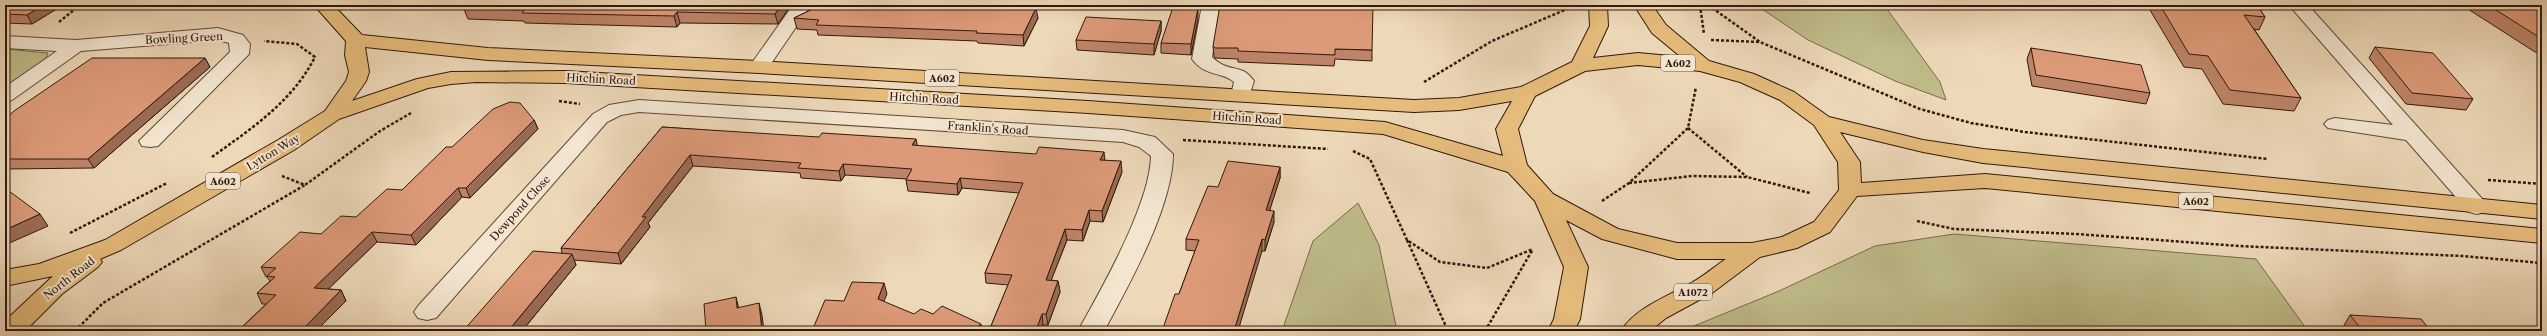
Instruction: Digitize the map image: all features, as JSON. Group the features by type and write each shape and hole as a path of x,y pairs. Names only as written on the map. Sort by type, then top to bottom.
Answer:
{"main road":[{"path":"1580,66 1599,26 1598,5"},
{"path":"1643,5 1659,29 1702,65"},
{"path":"327,6 356,40"},
{"name":"Hitchin Road","path":"356,40 488,54 759,67 1414,106 1459,104 1527,92"},
{"name":"Lytton Way","path":"5,278 44,271 113,245 286,145 332,115 356,81 359,72 355,55 356,40"},
{"name":"A602","path":"1527,92 1580,66 1638,59 1702,65 1748,78 1787,96 1822,121 1849,162 1850,190 1985,181 2542,236"},
{"name":"Hitchin Road","path":"332,115 424,83 451,78 476,76 565,77 1080,106 1385,128 1516,167"},
{"path":"1527,92 1507,129 1516,167 1545,199 1576,267 1567,319 1561,331"},
{"name":"A602","path":"1822,121 1923,146 1983,156 2477,207 2542,212"},
{"path":"1545,199 1610,234 1677,250 1752,251 1789,243 1822,227 1850,190"},
{"name":"North Road","path":"10,331 53,288 113,245"},
{"name":"A1072","path":"1634,331 1657,312 1703,287 1752,251"}],"street":[{"path":"759,67 802,5"},
{"path":"1211,5 1202,59 1217,70 1235,73 1244,81 1241,95"},
{"path":"2298,5 2410,134 2477,207"},
{"name":"Bowling Green","path":"5,42 76,46 202,35 234,37 240,41 242,46 239,54 150,141"},
{"path":"5,96 76,46"},
{"name":"Franklin's Road","path":"616,109 639,106 1123,136 1142,140 1154,146"},
{"name":"Dewpond Close","path":"427,312 600,118 616,109"},
{"path":"2335,124 2410,134"},
{"path":"1090,331 1109,299 1144,221 1163,165 1162,154 1154,146"}],"path":[{"path":"1423,83 1492,40 1567,8 1558,5"},
{"path":"1700,5 1705,39 1760,42"},
{"path":"1708,5 1760,42 1920,109 1971,123 2025,132 2270,159"},
{"path":"207,161 282,106 307,77 315,57 296,44 234,37"},
{"path":"1600,202 1629,182 1688,128 1696,87"},
{"path":"555,101 616,109"},
{"path":"75,331 103,303 305,185 380,131 416,111"},
{"path":"1688,128 1747,177"},
{"path":"1154,146 1193,140 1332,149"},
{"path":"1347,150 1355,151 1370,159 1448,331"},
{"path":"278,174 305,185"},
{"path":"1629,182 1692,176 1747,177 1810,193"},
{"path":"2450,177 2542,184"},
{"path":"68,234 173,180"},
{"path":"1917,221 1954,229 2077,234 2239,246 2462,256 2542,263"},
{"path":"1407,240 1440,262 1487,268 1533,249 1485,331"}],"shaded area":[{"path":"1756,5 1884,5 1940,82 1946,100 1895,81 1808,40"},
{"path":"5,49 48,53 45,61 5,89"},
{"path":"1358,203 1379,245 1397,331 1282,331 1313,241"},
{"path":"1954,234 2256,259 2308,331 1688,331 1694,326 1779,291 1875,246"}],"building":[{"path":"5,5 43,5 27,15 5,14"},
{"path":"468,5 781,5 775,14 677,12 674,16 522,13 524,10 464,9"},
{"path":"821,5 1011,5 1010,6 1036,8 1023,35 976,33 977,31 816,25 819,20 794,18"},
{"path":"1220,5 1373,5 1372,50 1335,49 1335,55 1238,51 1238,48 1215,48 1213,46"},
{"path":"2160,5 2257,5 2265,17 2244,15 2301,98 2230,90 2208,56 2189,54"},
{"path":"2488,5 2542,5 2542,39"},
{"path":"1173,7 1198,8 1191,44 1161,43"},
{"path":"1086,17 1161,21 1154,44 1076,40"},
{"path":"2375,47 2433,53 2473,99 2412,93"},
{"path":"2031,48 2141,65 2150,93 2036,75"},
{"path":"92,58 205,58 88,159 5,159 5,119 14,111"},
{"path":"510,102 520,103 534,120 466,188 458,188 411,235 372,232 314,288 341,290 301,331 238,331 276,295 257,293 275,277 267,276 276,268 261,267 300,232 321,234 341,216 356,217 387,189 402,190 446,147 452,147 493,109"},
{"path":"662,127 819,137 822,133 916,139 912,145 1036,154 1039,147 1104,152 1100,160 1121,161 1102,211 1089,210 1082,230 1065,229 1046,280 1058,281 1046,314 1042,314 1036,330 991,326 1012,275 985,273 1023,183 960,178 957,184 906,180 912,169 843,164 839,171 798,168 801,163 690,155 642,217 646,217 618,253 561,248"},
{"path":"1228,161 1280,167 1266,210 1274,211 1265,240 1262,239 1234,331 1162,331 1175,294 1179,294 1199,240 1186,239 1208,186 1218,187"},
{"path":"5,188 40,214 5,230"},
{"path":"533,251 572,254 508,331 463,331"},
{"path":"852,282 884,283 878,299 914,314 921,309 933,314 942,306 981,324 973,331 812,331 825,300 844,301"},
{"path":"736,297 737,308 759,303 762,331 706,331 704,304"},
{"path":"2350,315 2421,319 2431,331 2363,331"},
{"path":"2496,328 2540,331 2498,331"}]}
